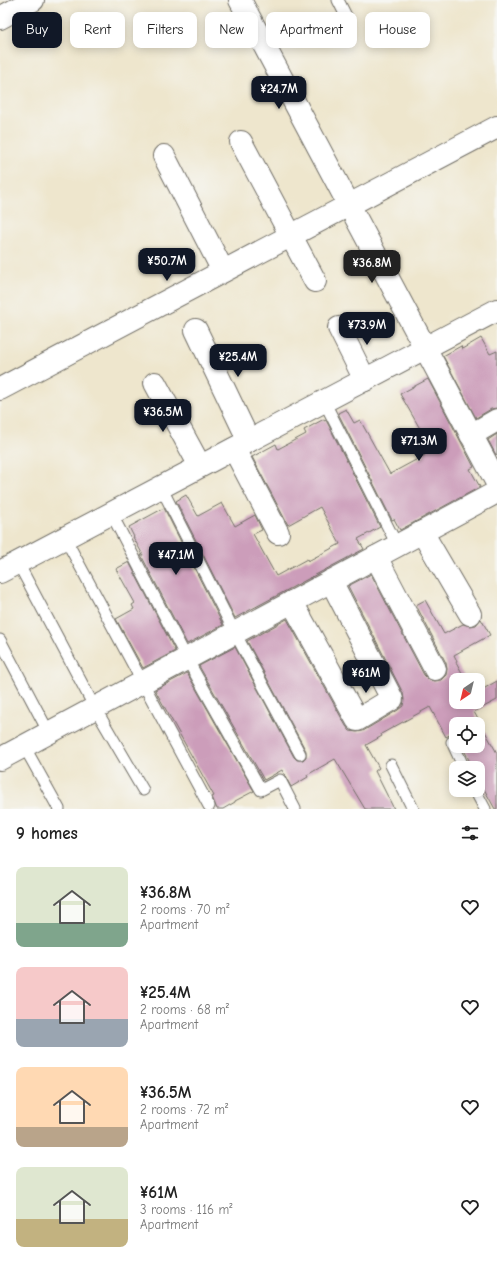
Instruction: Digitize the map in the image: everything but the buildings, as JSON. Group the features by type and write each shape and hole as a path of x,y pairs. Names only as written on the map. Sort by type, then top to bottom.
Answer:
{"street":[{"path":"0,18 33,0"},
{"path":"240,0 497,483"},
{"path":"0,390 497,128"},
{"path":"241,142 292,235 315,281"},
{"path":"164,156 223,272"},
{"path":"9,567 497,310"},
{"path":"339,328 365,380"},
{"path":"196,330 241,445 278,533"},
{"path":"155,383 200,466"},
{"path":"471,435 497,420"},
{"path":"0,760 497,492"},
{"path":"422,532 470,614"},
{"path":"376,557 435,669"},
{"path":"292,602 357,720 392,699 331,581"}],"lane":[{"path":"338,0 344,12"},
{"path":"324,401 397,545"},
{"path":"161,487 235,633 300,754"},
{"path":"111,513 187,659 261,790 280,780 295,809"},
{"path":"65,538 209,806"},
{"path":"9,567 143,790"},
{"path":"0,640 50,733"},
{"path":"24,746 59,809"},
{"path":"391,765 413,809"},
{"path":"479,797 485,809"}]}
